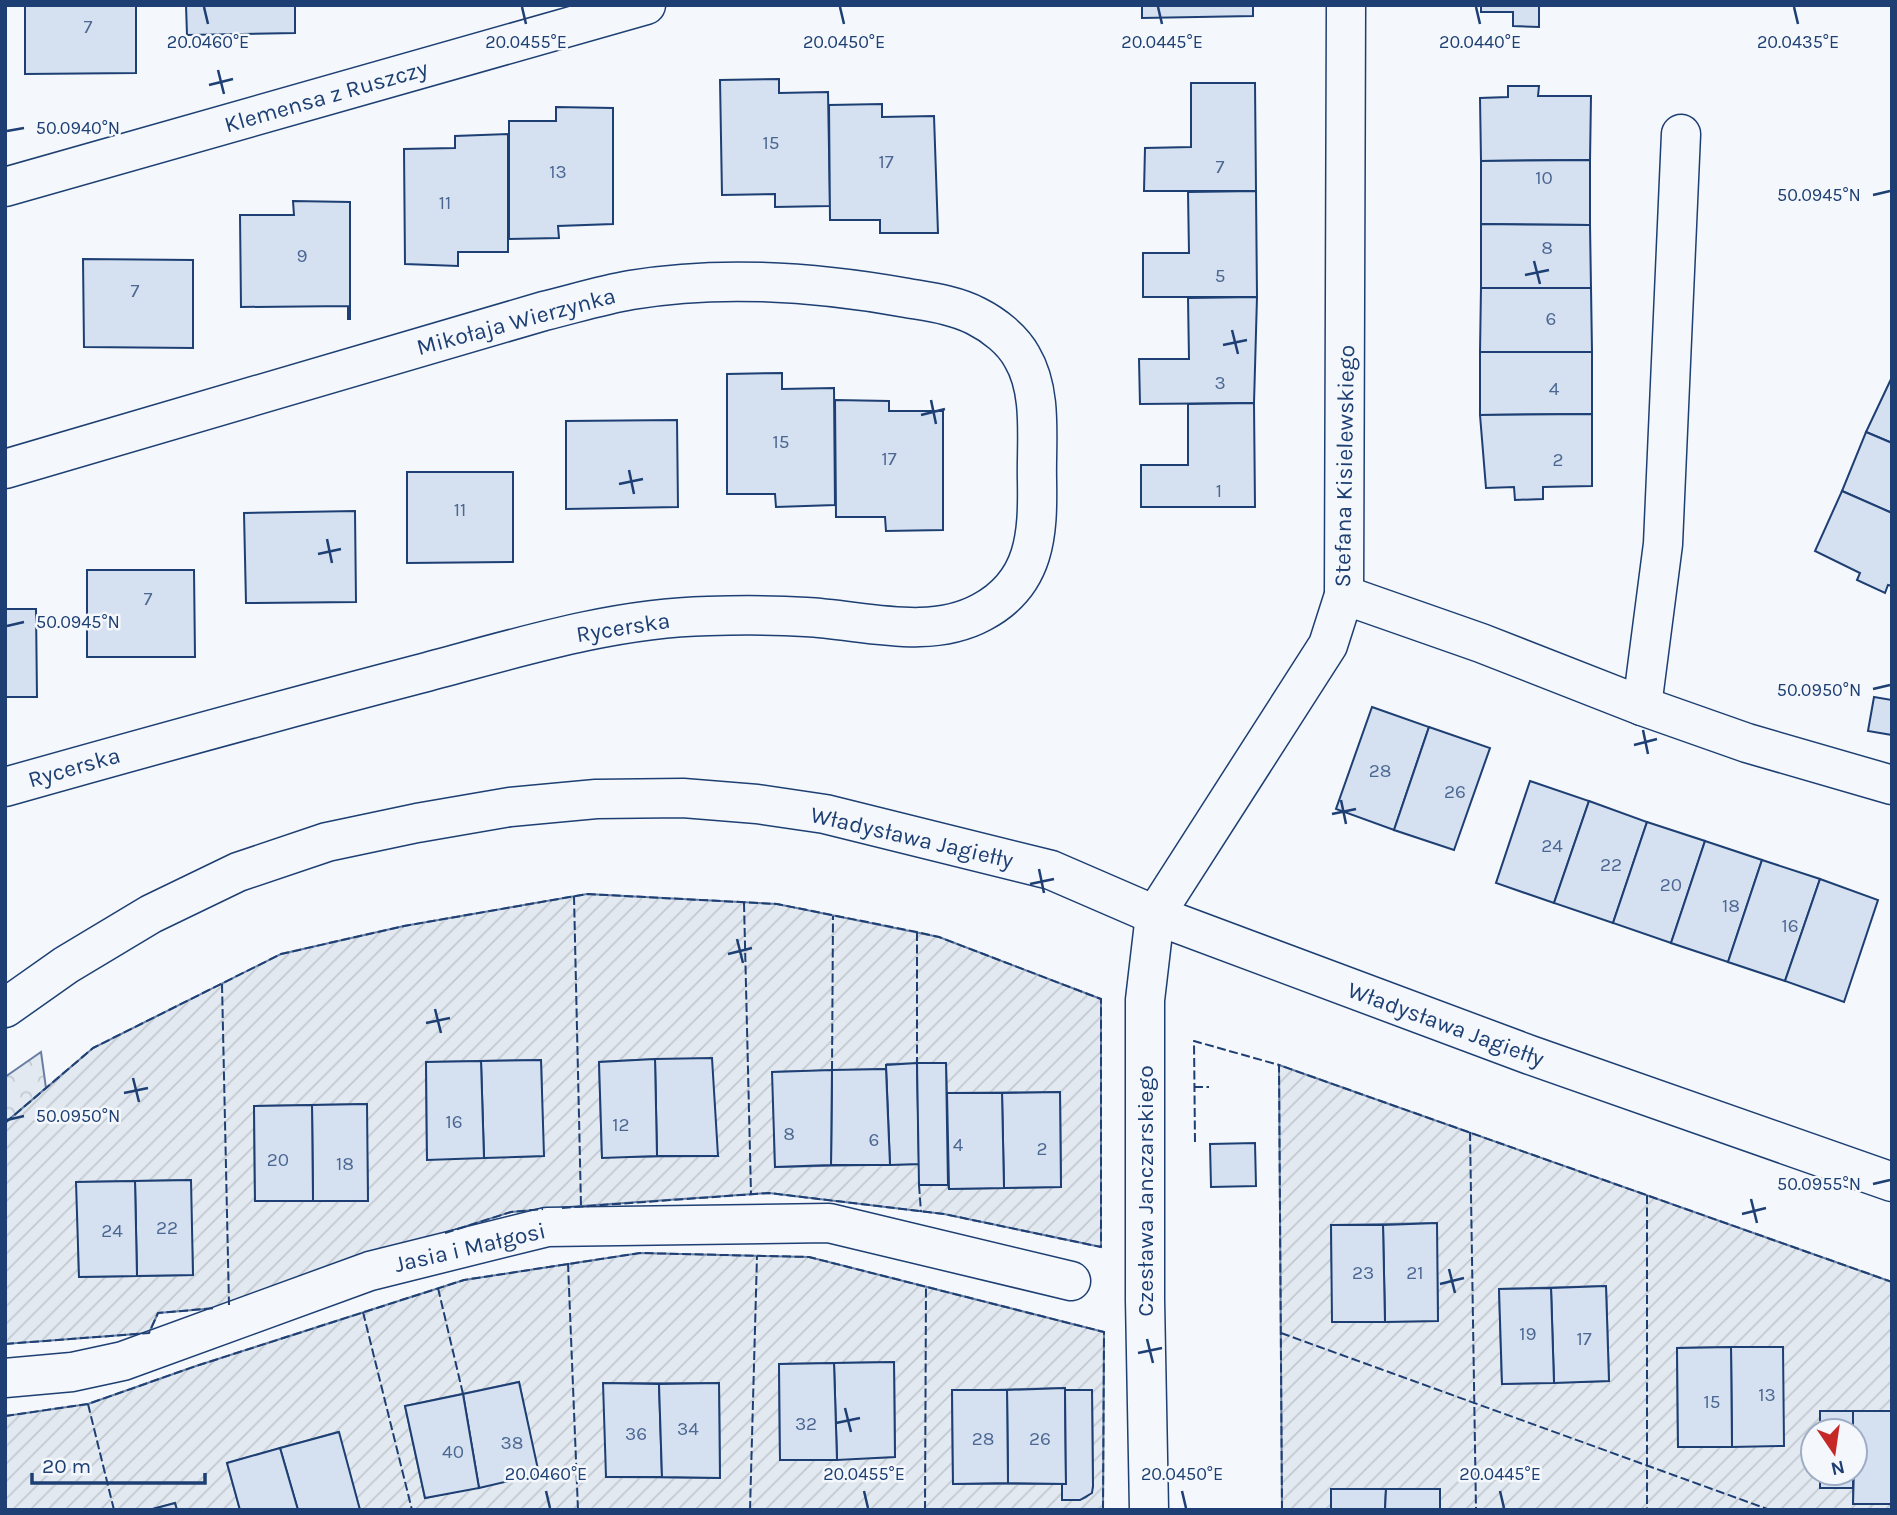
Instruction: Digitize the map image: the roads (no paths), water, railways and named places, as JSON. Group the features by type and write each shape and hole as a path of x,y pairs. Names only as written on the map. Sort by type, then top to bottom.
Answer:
{"street":[{"name":"Klemensa z Ruszczy","path":"5,187 646,5"},
{"name":"Stefana Kisielewskiego","path":"1155,915 1328,645 1344,595 1346,5"},
{"path":"1642,706 1663,544 1681,134"},
{"name":"Mikołaja Wierzynka","path":"5,469 544,311 631,290 751,282 884,294 935,303 978,317 1011,342 1023,359"},
{"name":"Rycerska","path":"5,787 197,732 544,641 654,619 706,616 806,617 914,627 961,622 997,603 1014,585 1033,547 1038,524 1035,402 1031,379 1023,359"},
{"path":"1344,595 1481,643 1642,706 1747,743 1892,785"},
{"name":"Władysława Jagiełły","path":"5,1009 66,965 150,914 237,872 327,842 404,825 510,807 596,799 683,798 757,804 825,814 1051,870 1155,915 1530,1055 1892,1182"},
{"name":"Czesława Janczarskiego","path":"1149,1510 1145,1300 1145,1000 1155,915"},
{"name":"Jasia i Małgosi","path":"5,1378 72,1372 123,1361 370,1271 547,1227 829,1223 1071,1281"}]}
